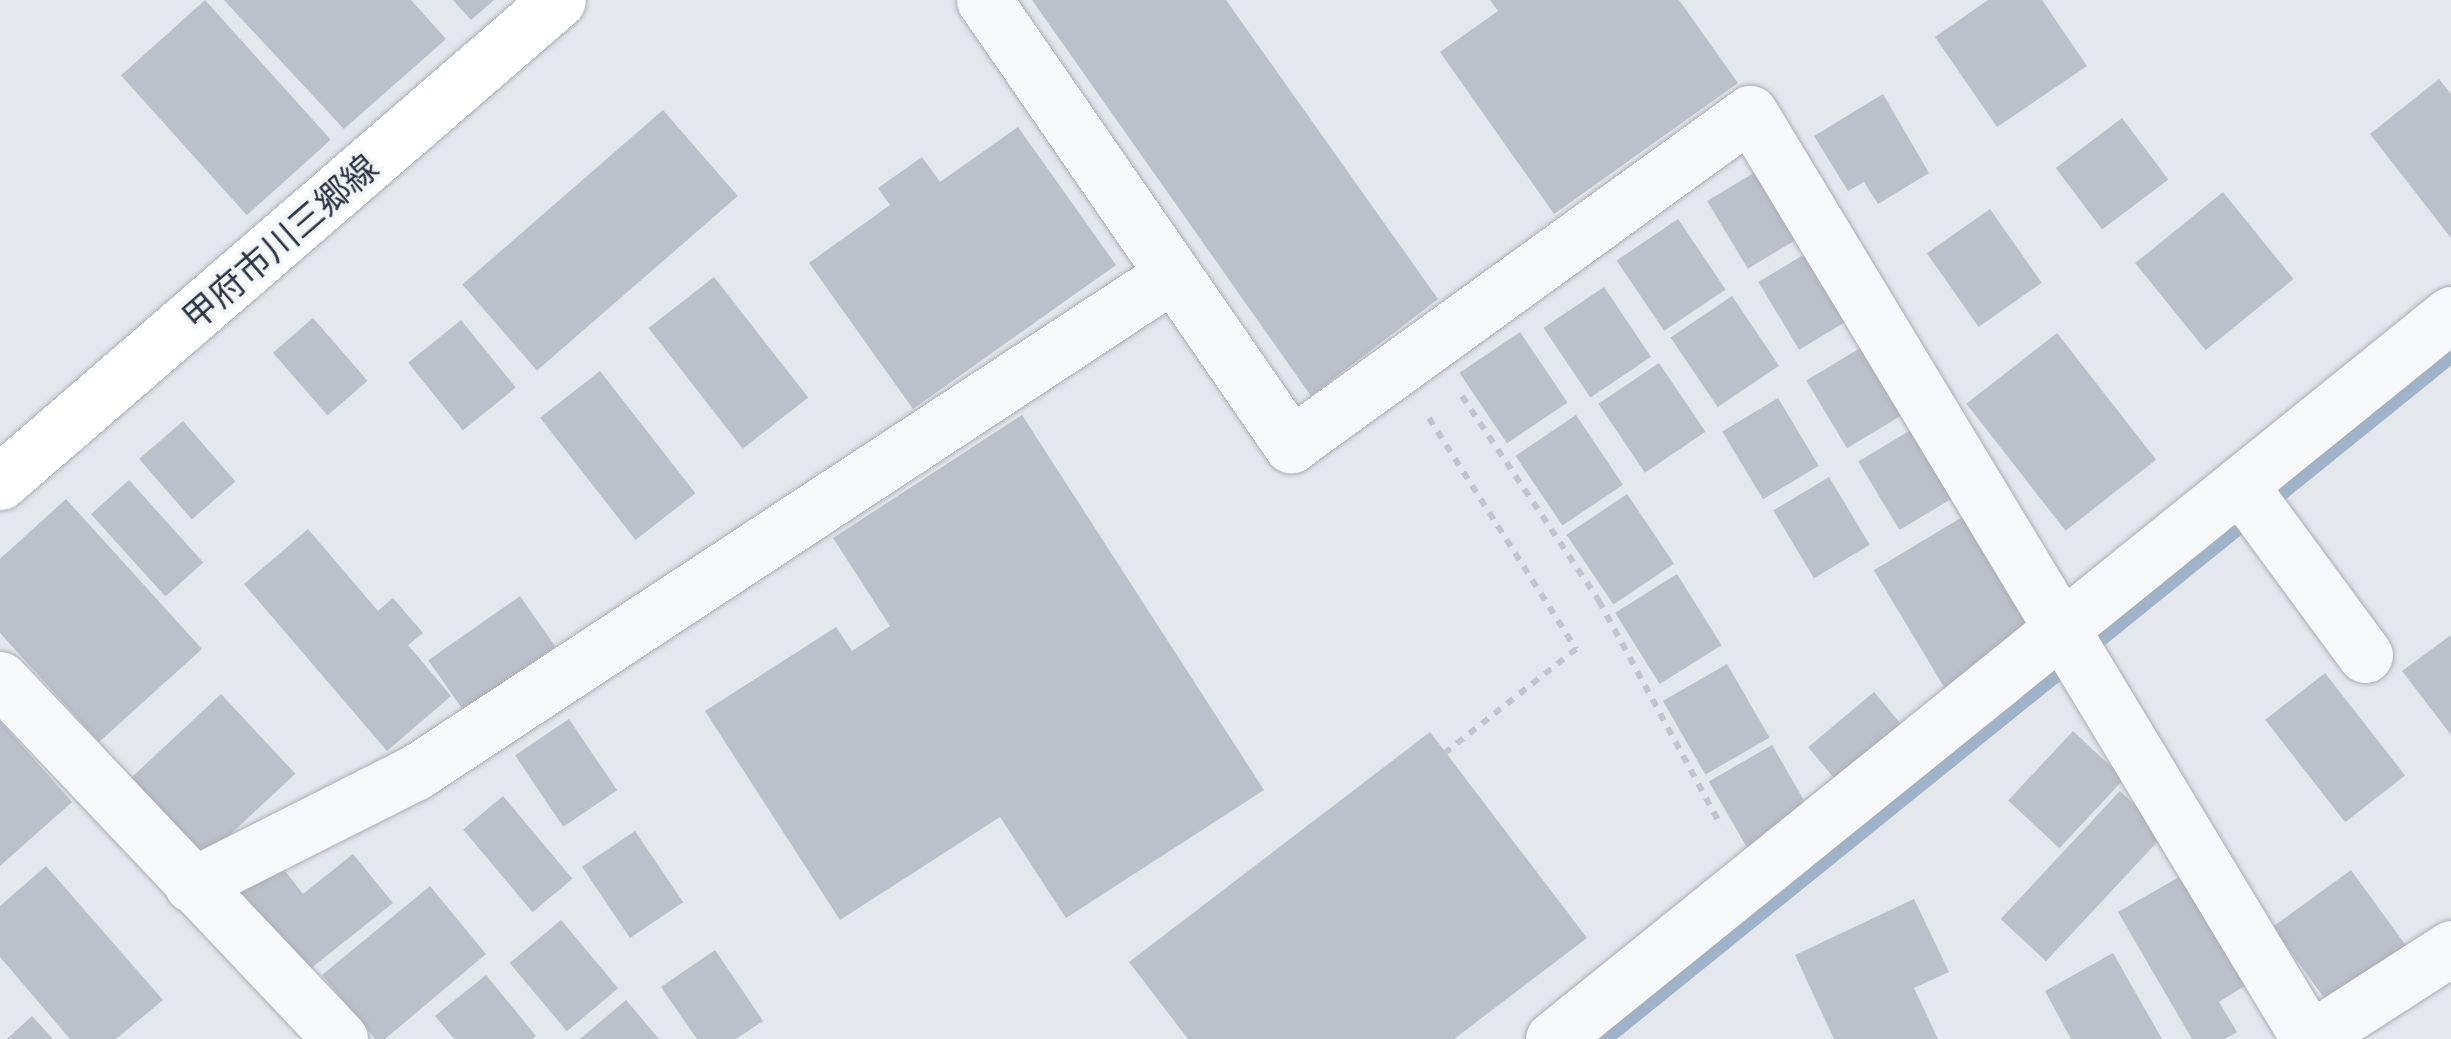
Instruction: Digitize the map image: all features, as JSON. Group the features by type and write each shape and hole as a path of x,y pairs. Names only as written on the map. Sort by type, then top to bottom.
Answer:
{"main road":[{"name":"甲府市川三郷線","path":"0,482 558,0"}],"street":[{"path":"984,0 1170,276 1291,445 1411,354 1750,113 2310,1039 2451,948"},
{"path":"192,885 416,772 1170,276"},
{"path":"1553,1039 1750,880 2075,651 2254,504 2451,314"},
{"path":"2254,504 2365,655"},
{"path":"0,680 340,1039"}],"path":[{"path":"1411,354 1576,649 1445,753"},
{"path":"1411,354 1599,601 1750,880"}],"building":[{"path":"205,0 331,140 247,215 121,76"},
{"path":"224,0 411,0 446,39 344,129"},
{"path":"453,0 494,0 471,20"},
{"path":"1032,0 1226,0 1438,299 1311,396"},
{"path":"1490,0 1679,0 1738,83 1554,214 1440,52 1498,11"},
{"path":"1988,0 2042,0 2087,66 1997,127 1935,37"},
{"path":"2439,79 2451,94 2451,238 2370,134"},
{"path":"1883,94 1929,173 1878,204 1864,182 1848,191 1814,136"},
{"path":"663,110 738,196 537,371 462,285"},
{"path":"2122,118 2168,179 2102,229 2056,168"},
{"path":"1018,127 1116,265 913,409 809,263 890,205 878,188 922,157 940,182"},
{"path":"1762,168 1803,236 1748,269 1707,201"},
{"path":"2223,192 2293,279 2206,350 2135,263"},
{"path":"1990,209 2042,283 1979,327 1927,253"},
{"path":"1678,219 1726,289 1664,331 1617,260"},
{"path":"1815,248 1856,316 1799,350 1758,282"},
{"path":"714,277 808,398 743,449 649,328"},
{"path":"1604,287 1651,357 1590,397 1543,328"},
{"path":"1732,296 1779,366 1718,407 1671,337"},
{"path":"313,318 367,381 327,415 273,353"},
{"path":"461,320 516,388 463,430 408,363"},
{"path":"1520,332 1568,402 1507,443 1459,373"},
{"path":"2057,333 2156,460 2066,531 1966,404"},
{"path":"1862,347 1903,415 1847,448 1806,380"},
{"path":"1659,363 1705,432 1645,473 1598,404"},
{"path":"600,371 695,493 636,540 540,418"},
{"path":"1778,398 1819,466 1763,499 1722,431"},
{"path":"1022,415 1264,790 1066,918 1000,817 840,920 705,711 836,627 852,651 890,626 833,538"},
{"path":"1576,415 1623,485 1562,525 1515,456"},
{"path":"183,421 235,481 192,519 139,459"},
{"path":"1914,428 1955,497 1899,530 1858,461"},
{"path":"1829,477 1870,545 1814,578 1773,510"},
{"path":"129,480 203,562 165,597 91,514"},
{"path":"1627,494 1674,564 1613,604 1566,535"},
{"path":"66,499 202,649 99,742 0,633 0,559"},
{"path":"1969,513 2040,631 1945,688 1874,570"},
{"path":"308,529 378,611 393,598 423,633 408,645 451,696 387,751 244,584"},
{"path":"1677,574 1722,645 1660,684 1615,613"},
{"path":"520,596 556,647 464,711 428,660"},
{"path":"2451,635 2451,735 2402,671"},
{"path":"1727,664 1770,738 1705,775 1663,701"},
{"path":"2325,673 2405,775 2345,822 2265,720"},
{"path":"1874,692 1907,731 1841,786 1808,747"},
{"path":"221,694 295,774 197,865 123,785"},
{"path":"569,719 617,790 563,827 515,755"},
{"path":"0,721 72,802 0,866"},
{"path":"2073,731 2124,779 2059,848 2008,800"},
{"path":"1430,732 1587,938 1454,1039 1188,1039 1129,962"},
{"path":"1772,745 1814,819 1751,855 1709,782"},
{"path":"2120,791 2165,833 2046,961 2001,919"},
{"path":"503,796 572,879 533,912 463,829"},
{"path":"635,831 683,902 630,938 582,867"},
{"path":"353,854 393,903 305,973 241,893 279,863 303,894"},
{"path":"46,866 163,1000 116,1039 70,1039 0,957 0,906"},
{"path":"2351,870 2406,946 2328,1003 2273,927"},
{"path":"2181,876 2246,985 2219,1002 2237,1032 2225,1039 2192,1039 2118,912"},
{"path":"430,886 486,954 385,1039 375,1039 322,975"},
{"path":"1914,899 1949,972 1914,988 1938,1039 1834,1039 1795,955"},
{"path":"561,920 618,988 567,1031 510,963"},
{"path":"715,950 763,1021 736,1039 697,1039 661,987"},
{"path":"2113,953 2162,1039 2071,1039 2045,991"},
{"path":"486,975 536,1036 533,1039 454,1039 435,1016"},
{"path":"626,1000 659,1039 580,1039"},
{"path":"32,1016 53,1039 7,1039"}],"waterway":[{"path":"1601,1039 2451,353"}]}
